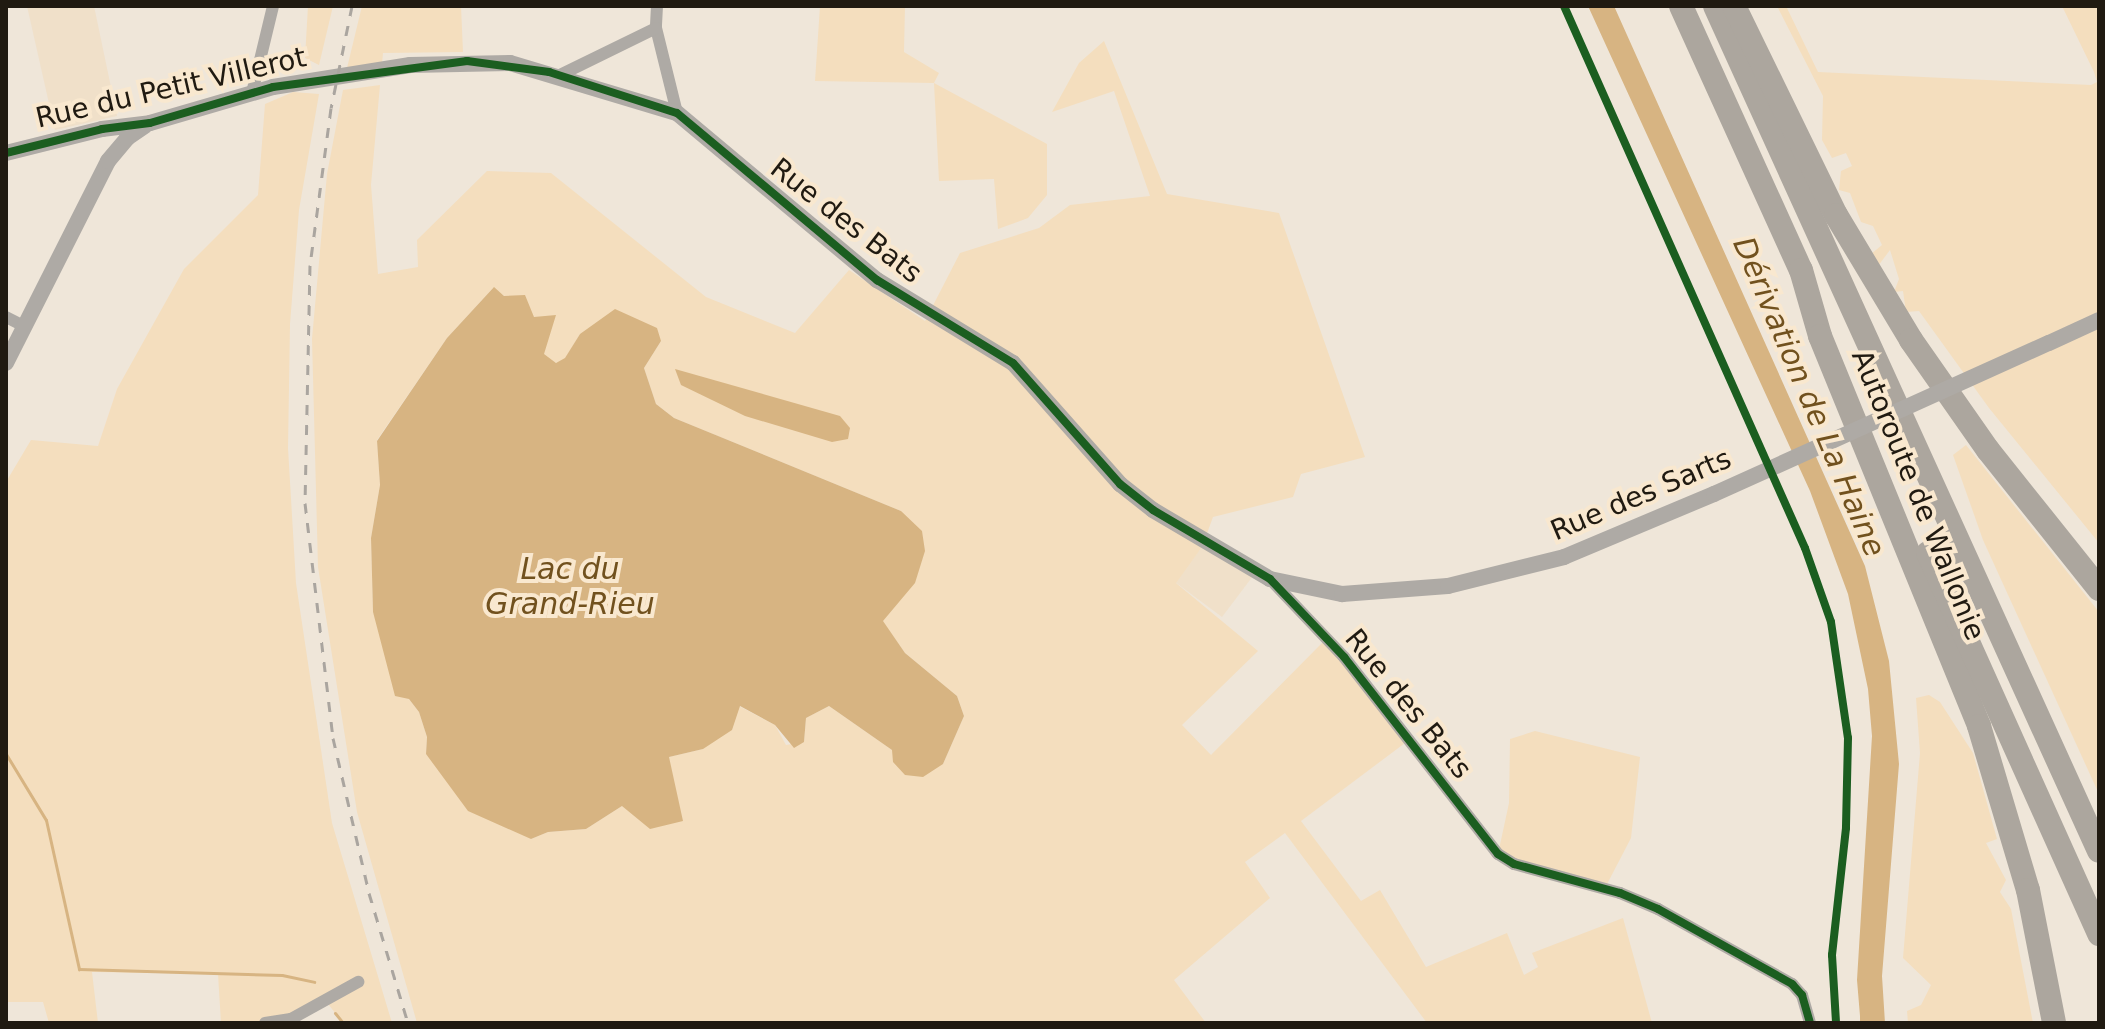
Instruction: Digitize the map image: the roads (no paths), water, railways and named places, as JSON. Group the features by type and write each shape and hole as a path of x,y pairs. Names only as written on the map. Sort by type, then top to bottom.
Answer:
{"highway":[{"name":"Autoroute de Wallonie","path":"1681,6 1801,270 1820,336 1979,726 2028,890 2054,1023"},
{"path":"1715,6 2099,851"},
{"name":"Autoroute de Wallonie","path":"1734,6 1836,215 1911,340 1988,450 2099,589"},
{"path":"1801,270 2099,934"}],"street":[{"path":"252,93 273,6"},
{"path":"657,6 656,28 677,113"},
{"path":"558,76 656,28"},
{"name":"Rue du Petit Villerot","path":"6,153 102,129 150,123 252,93 348,76 467,61 510,63 558,76"},
{"name":"Rue des Bats","path":"558,76 677,113 877,280 1013,363 1120,484 1153,510 1270,579 1344,657 1498,854 1514,864 1620,893 1658,909 1792,984 1802,995 1810,1023"},
{"path":"6,363 108,161 127,138 150,123"},
{"path":"6,317 26,327"},
{"name":"Rue des Sarts","path":"1270,579 1342,594 1448,586 1577,552 1714,494 2099,320"},
{"path":"265,1023 291,1019 358,982"}],"water":[{"path":"1588,6 1614,6 1865,566 1889,661 1899,764 1882,976 1885,1023 1860,1023 1857,980 1872,736 1868,689 1848,594 1810,491"},
{"name":"Lac du Grand-Rieu","path":"494,287 504,296 525,295 534,317 556,315 544,354 556,363 565,358 580,334 615,309 657,328 661,341 644,368 656,404 674,418 901,511 922,531 925,551 915,583 883,621 905,653 957,696 964,716 943,764 923,777 905,775 893,762 892,750 829,706 806,718 804,742 794,748 775,725 740,706 732,730 703,749 669,757 683,821 650,829 622,806 586,829 548,832 531,839 468,811 426,754 427,737 419,712 409,699 395,696 373,612 371,538 380,485 377,441 447,338"},
{"path":"675,369 840,416 850,428 848,439 832,442 745,416 681,385"}],"waterway":[{"path":"6,754 46,820 79,969 282,975 314,982"},
{"path":"335,1013 343,1023"}],"railway":[{"path":"352,6 331,108 310,265 305,503 333,738 369,893 408,1023"}],"water label":[{"name":"Dérivation de La Haine","path":"1809,397"}]}
